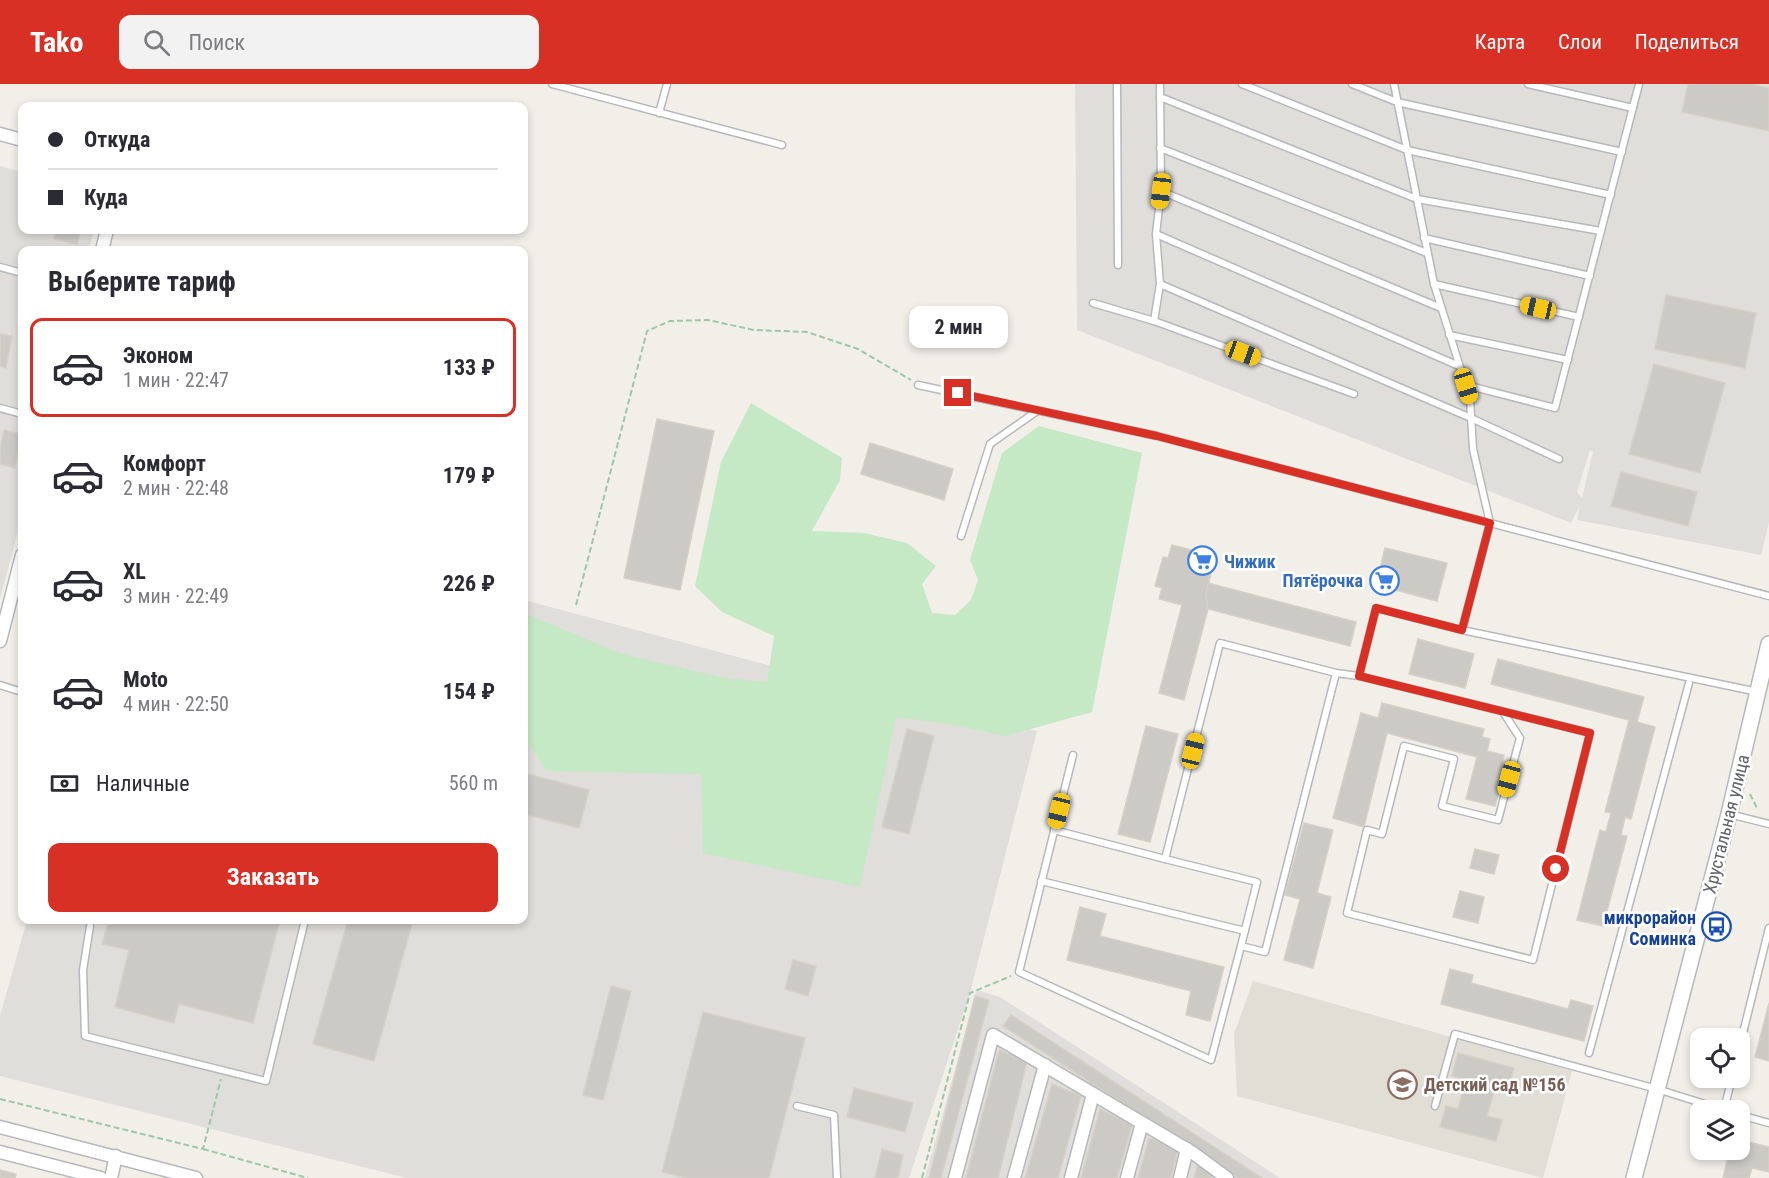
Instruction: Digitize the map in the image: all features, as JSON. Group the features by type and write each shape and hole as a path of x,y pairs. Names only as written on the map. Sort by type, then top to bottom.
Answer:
{"street":[{"path":"0,134 18,139"},
{"path":"0,641 4,613 18,568"},
{"name":"Хрустальная улица","path":"1634,1178 1729,814 1769,644"},
{"path":"955,1178 993,1035 1186,1149 1227,1178"},
{"path":"1014,1178 1045,1065"},
{"path":"1071,1178 1093,1094"},
{"path":"1127,1178 1142,1123"},
{"path":"0,1127 196,1178"},
{"path":"1180,1178 1186,1149"},
{"path":"0,1152 101,1178"},
{"path":"111,1178 116,1156"}],"lane":[{"path":"552,84 782,145"},
{"path":"659,112 667,84"},
{"path":"1118,84 1118,265"},
{"path":"1154,321 1160,284 1156,234 1161,191 1160,84"},
{"path":"1242,84 1407,150 1611,195"},
{"path":"1352,84 1397,102 1622,152"},
{"path":"1394,84 1434,284 1470,399 1473,449 1490,523 1462,630"},
{"path":"1528,84 1633,108"},
{"path":"1466,386 1556,408 1639,84"},
{"path":"1160,97 1417,200 1601,231"},
{"path":"1160,148 1427,253"},
{"path":"1161,191 1441,308"},
{"path":"1156,234 1460,366"},
{"path":"1424,238 1590,276"},
{"path":"0,267 18,272"},
{"path":"1160,284 1471,418 1559,459"},
{"path":"1434,284 1579,317"},
{"path":"1093,303 1154,321 1354,394"},
{"path":"1449,335 1568,360"},
{"path":"918,385 1157,436 1769,596"},
{"path":"0,408 18,413"},
{"path":"961,536 990,444 1037,411"},
{"path":"1359,676 1376,608 1462,630 1758,692"},
{"path":"1165,859 1220,643 1590,733 1533,960 1347,914 1367,830 1382,834 1404,746 1454,759 1442,806 1498,820 1520,738 1503,712"},
{"path":"1241,946 1265,952 1336,673"},
{"path":"1588,1053 1689,683"},
{"path":"0,685 18,691"},
{"path":"1054,830 1257,882 1211,1060 1019,972 1041,881 1073,755"},
{"path":"1729,814 1767,824"},
{"path":"1041,881 1245,931"},
{"path":"90,926 83,970 85,1036 266,1081 304,924"},
{"path":"1744,1028 1769,928"},
{"path":"1435,1106 1455,1034 1692,1100"},
{"path":"797,1106 834,1115 837,1178"},
{"path":"1750,1117 1769,1123"}],"path":[{"path":"576,605 647,331 670,321 708,320 754,330 807,332 858,349 918,385"},
{"path":"1748,792 1767,824"},
{"path":"922,1178 970,993 1019,972"},
{"path":"203,1149 224,1070"},
{"path":"0,1099 203,1149 308,1178"}],"shaded area":[{"path":"1075,84 1769,84 1769,522 1761,555 1577,520 1580,505 1571,523 1077,330","holes":["1590,450 1593,452 1582,498 1577,492"]},
{"path":"0,166 18,171 18,234 93,234 90,246 18,246 18,531 0,599"},
{"path":"528,601 917,705 1037,731 970,993 909,1178 407,1178 0,1076 0,1016 26,924 528,924"},
{"name":"Детский сад №156","path":"1253,981 1572,1071 1543,1178 1237,1096 1234,1034"},
{"path":"977,990 1000,997 1280,1178 925,1178"}],"green space":[{"path":"751,403 842,458 840,480 812,531 864,533 907,543 936,566 922,584 932,613 955,615 971,600 978,580 970,560 1002,453 1039,426 1142,453 1092,712 1005,736 949,724 896,717 860,887 703,853 701,774 546,771 528,742 528,615 622,654 725,678 767,682 774,636 722,612 695,586 721,462"}],"building":[{"path":"1688,84 1751,84 1769,88 1769,131 1682,112"},
{"path":"55,234 80,234 77,244 54,239"},
{"path":"1666,295 1756,313 1745,368 1655,349"},
{"path":"0,334 12,336 6,368 0,366"},
{"path":"1654,364 1725,383 1700,473 1629,454"},
{"path":"657,419 714,431 680,590 624,578"},
{"path":"4,430 18,433 15,468 0,464"},
{"path":"870,443 953,469 944,500 861,474"},
{"path":"1621,472 1697,492 1688,526 1611,506"},
{"path":"1172,545 1215,556 1206,594 1208,609 1184,700 1159,693 1182,605 1159,599 1162,588 1155,586 1163,557 1168,558"},
{"path":"1385,548 1447,563 1437,601 1376,585"},
{"path":"1208,583 1356,622 1350,646 1208,609 1206,594"},
{"path":"1418,639 1474,654 1465,688 1409,674"},
{"path":"1498,659 1644,697 1637,722 1655,727 1631,819 1625,817 1621,835 1627,836 1603,926 1577,920 1600,830 1606,832 1611,813 1605,812 1629,720 1491,684"},
{"path":"1382,703 1484,729 1482,737 1490,739 1487,751 1504,755 1502,764 1506,764 1495,806 1466,799 1477,757 1387,733 1364,827 1333,818 1361,713 1378,718"},
{"path":"1146,726 1178,734 1150,842 1118,834"},
{"path":"907,729 934,736 909,834 882,827"},
{"path":"528,774 589,790 579,828 528,815"},
{"path":"1304,823 1333,830 1317,893 1331,897 1313,968 1284,960 1300,899 1285,895"},
{"path":"1475,849 1499,855 1494,874 1470,868"},
{"path":"1460,891 1484,897 1478,923 1453,917"},
{"path":"1080,907 1106,914 1100,936 1224,967 1210,1021 1186,1015 1191,991 1067,960"},
{"path":"108,924 279,924 253,1023 179,1004 174,1023 115,1007 129,950 102,944"},
{"path":"347,924 412,924 374,1061 313,1044"},
{"path":"793,960 816,966 808,996 785,989"},
{"path":"1450,969 1473,975 1471,983 1568,1009 1571,1000 1593,1006 1584,1041 1441,1004"},
{"path":"611,986 631,991 603,1100 583,1095"},
{"path":"975,996 989,1000 941,1178 929,1178"},
{"path":"1769,1003 1769,1061 1755,1057"},
{"path":"703,1012 805,1038 769,1178 686,1178 662,1172"},
{"path":"1011,1015 1262,1178 1238,1178 1003,1026"},
{"path":"999,1050 1027,1062 998,1178 966,1178"},
{"path":"1458,1053 1514,1068 1508,1090 1495,1087 1487,1116 1502,1120 1496,1141 1440,1127 1446,1106 1458,1109 1466,1080 1452,1076"},
{"path":"1052,1084 1081,1096 1058,1178 1025,1178"},
{"path":"854,1088 913,1103 905,1132 847,1117"},
{"path":"1100,1109 1132,1125 1117,1178 1081,1178"},
{"path":"1149,1138 1178,1149 1171,1178 1138,1178"},
{"path":"1750,1142 1769,1147 1769,1172 1752,1168 1749,1178 1723,1178 1727,1160 1750,1160"},
{"path":"882,1149 903,1155 898,1178 875,1178"},
{"path":"1198,1164 1218,1178 1194,1178"},
{"path":"0,1170 16,1174 15,1178 0,1178"}],"place":[{"name":"Чижик","path":"1203,561"},
{"name":"Пятёрочка","path":"1384,580"},
{"name":"микрорайон Соминка","path":"1717,927"},
{"name":"Детский сад №156","path":"1403,1084"}],"route":[{"path":"958,393 1157,436 1490,523 1462,630 1376,608 1359,676 1590,733 1556,869"}]}
